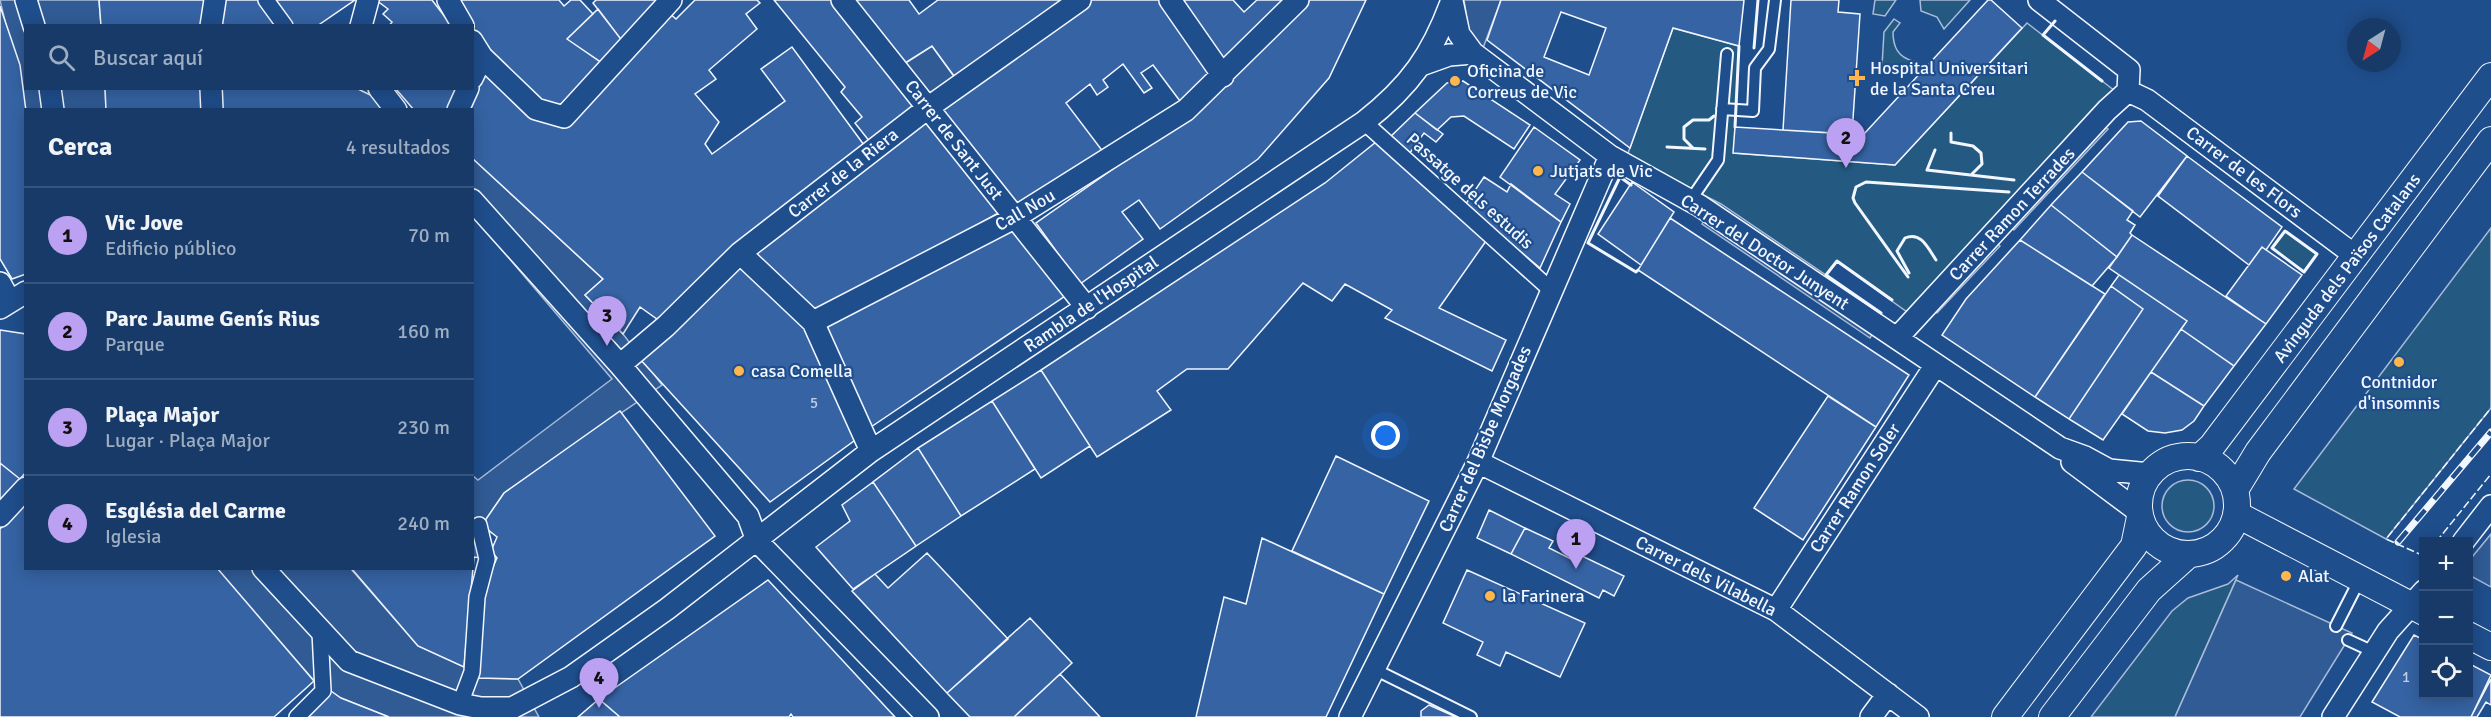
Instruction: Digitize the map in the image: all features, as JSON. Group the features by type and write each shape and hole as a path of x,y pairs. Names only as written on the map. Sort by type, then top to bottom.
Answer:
{"street":[{"path":"26,0 33,24"},
{"path":"211,24 215,0"},
{"path":"266,0 284,24"},
{"path":"362,24 368,0"},
{"path":"448,0 462,24"},
{"path":"477,49 536,109 564,117 671,0"},
{"name":"Carrer de Sant Just","path":"842,0 1088,308"},
{"name":"Carrer de la Riera","path":"620,365 666,326 740,253 929,107 1080,0"},
{"path":"1170,0 1223,76"},
{"name":"Call Nou","path":"813,322 1014,218 1186,111 1298,0"},
{"name":"Rambla de l'Hospital","path":"1452,0 1459,34 1473,53"},
{"name":"Rambla de l'Hospital","path":"473,710 512,708 571,677 667,609 871,451 1364,122 1386,105 1421,65 1437,41 1452,0"},
{"path":"2039,0 2129,70 2128,91"},
{"path":"474,66 477,49"},
{"name":"Rambla de l'Hospital","path":"1421,65 1449,55 1473,53"},
{"name":"Carrer del Doctor Junyent","path":"1473,53 1610,156 1690,201 2060,448 2085,457 2109,470 2150,474"},
{"name":"Avinguda dels Països Catalans","path":"2199,458 2212,446 2357,257 2491,76"},
{"path":"50,90 52,108"},
{"path":"212,90 212,108"},
{"path":"381,90 394,108"},
{"path":"459,108 467,90"},
{"name":"Carrer de les Flors","path":"2128,91 2147,100 2357,257"},
{"name":"Carrer Ramon Terrades","path":"1897,339 2107,110 2128,91"},
{"name":"Passatge dels estudis","path":"1364,122 1551,290"},
{"path":"2052,717 2149,590 2170,568 2188,555 2214,547 2224,538 2235,502 2272,433 2491,140"},
{"name":"Carrer del Bisbe Morgades","path":"1350,717 1478,462 1610,156"},
{"path":"474,202 620,365 748,516 757,541 928,717"},
{"path":"740,253 813,322 871,451"},
{"name":"Carrer Ramon Soler","path":"1776,610 1935,366"},
{"name":"Carrer del Doctor Junyent","path":"2060,448 2076,466 2140,515"},
{"path":"2188,555 2177,554 2158,544 2144,528 2140,515 2139,498 2150,474 2173,459 2199,458 2221,469 2235,502 2360,579 2419,603"},
{"name":"Carrer dels Vilabella","path":"1478,462 1776,610 1918,717"},
{"path":"0,516 24,491"},
{"path":"2467,537 2491,506"},
{"path":"2005,717 2134,546 2140,515"},
{"path":"265,570 349,661 473,710 472,672 477,597 487,560 478,525"},
{"path":"2333,717 2388,632 2419,604"},
{"path":"297,717 323,691 320,632"},
{"path":"2473,637 2491,647"},
{"path":"1871,717 1888,694"}],"lane":[{"path":"1722,109 1753,111 1755,68 1769,49 1775,0"},
{"path":"1690,201 1718,160 1727,54"},
{"path":"2336,626 2360,579"},
{"path":"2348,640 2374,652"},
{"path":"1374,669 1471,717"}],"shaded area":[{"path":"0,0 99,0 101,24 24,24 24,90 105,90 106,108 26,108"},
{"path":"1464,0 1501,0 1483,48 1469,32"},
{"path":"1875,0 1896,0 1885,16 1873,14"},
{"path":"1920,0 1970,0 1944,29 1937,17 1921,11"},
{"path":"1894,19 1900,23 1893,32 1895,47 1900,54 1913,61 1903,72 1882,66 1884,32"},
{"path":"2027,23 2115,91 1910,314 1837,262 1826,275 1721,204 1627,156 1673,28 1739,46 1734,153 1895,165"},
{"path":"932,46 960,85 929,107 898,68"},
{"path":"2103,125 2108,129 2014,230 2010,226"},
{"path":"474,160 603,279 585,295 623,334 662,385 504,493 482,525 474,523 474,477 478,480 612,379 474,217"},
{"path":"1706,217 1874,331 1870,338 1702,224"},
{"path":"2491,228 2491,408 2386,539 2294,489"},
{"path":"2285,231 2317,254 2304,272 2272,248"},
{"path":"1995,241 2000,246 1937,313 1933,309"},
{"path":"2188,480 2202,484 2210,492 2214,506 2210,520 2202,528 2188,532 2174,528 2166,520 2162,506 2166,492 2174,484"},
{"path":"2491,534 2491,587 2473,577 2473,556"},
{"path":"218,570 352,570 418,646 464,667 478,678 518,679 539,717 389,717 323,691"},
{"path":"2238,575 2175,717 2091,717 2172,611 2188,598 2228,584"},
{"path":"2236,580 2352,633 2300,717 2175,717"}],"building":[{"path":"99,0 209,0 205,24 101,24"},
{"path":"223,0 262,0 277,24 220,24"},
{"path":"273,0 355,0 320,24 291,24"},
{"path":"376,0 432,0 450,24 390,24 392,22 383,14 388,9"},
{"path":"456,0 559,0 564,6 571,0 580,0 593,14 567,39 602,63 560,114 522,90 474,31 474,24 469,24"},
{"path":"596,0 668,0 623,42 593,3"},
{"path":"695,0 757,0 760,3 746,14 757,29 709,70 716,79 695,94 719,122 705,144 712,154 785,101 761,69 792,47 864,145 664,324 640,307 623,334 585,295 603,279 474,160 474,108 465,108 484,72 565,123 667,11 676,19"},
{"path":"774,0 835,0 919,106 870,142 855,123 862,117 841,92 845,87"},
{"path":"850,0 909,0 919,14 938,0 1069,0 954,76 932,46 902,65"},
{"path":"1088,0 1160,0 1211,77 1183,105 1153,65 1141,73 1152,88 1144,93 1123,64 1103,80 1108,87 1097,95 1090,84 1066,103 1104,153 1014,207 937,107"},
{"path":"1182,0 1233,0 1244,12 1257,0 1287,0 1222,60"},
{"path":"1306,0 1366,0 1329,78 1258,159 1160,229 1139,200 1122,212 1143,239 1080,284 1036,223 1180,122"},
{"path":"1501,0 1744,0 1739,46 1673,28 1630,148 1487,40","holes":["1561,12 1606,28 1589,75 1544,57"]},
{"path":"1791,0 1839,0 1838,12 1860,14 1852,134 1783,130"},
{"path":"1988,0 1991,0 2022,28 1895,165 1733,153 1735,127 1863,135"},
{"path":"0,6 20,65 26,108 24,275 12,279 0,259"},
{"path":"598,9 623,42 602,63 567,39"},
{"name":"Oficina de Correus de Vic","path":"1463,81 1530,125 1514,149 1464,116 1451,117 1437,130 1415,113 1447,83"},
{"path":"105,90 206,90 207,108 106,108"},
{"path":"216,90 360,90 385,102 389,108 217,108"},
{"path":"397,90 456,90 450,108 412,108"},
{"path":"1415,113 1443,134 1436,142 1424,133 1407,157 1387,140"},
{"path":"926,114 1002,211 816,316 753,252"},
{"path":"2141,121 2187,156 2140,217 2082,172 2128,122"},
{"name":"Jutjats de Vic","path":"1534,127 1580,160 1555,194 1570,204 1561,222 1500,177"},
{"path":"1376,142 1486,241 1439,308 1506,340 1492,371 1385,318 1392,310 1345,284 1332,301 1303,283 1228,369 1187,369 1157,391 1171,410 1097,457 1041,370 1325,183"},
{"path":"2187,156 2282,227 2266,250 2262,247 2249,265 2158,196"},
{"path":"2082,172 2133,211 2127,220 2135,225 2130,233 2132,235 2117,257 2051,205"},
{"path":"1484,177 1507,192 1511,184 1561,222 1540,268 1465,205"},
{"path":"1632,182 1674,212 1641,265 1598,234"},
{"path":"2051,205 2117,257 2092,286 2020,240"},
{"path":"1670,218 1909,375 1876,427 1638,270"},
{"path":"1011,228 1068,294 868,429 820,324"},
{"path":"2132,235 2266,324 2234,366 2181,329 2187,321 2109,268"},
{"path":"2020,240 2105,294 2035,397 1942,335 1966,299"},
{"path":"2262,247 2302,275 2266,324 2226,296"},
{"name":"casa Comella","path":"743,262 810,330 858,438 770,502 639,358"},
{"path":"2119,275 2187,321 2103,440 2069,419 2143,309 2111,286"},
{"path":"2111,286 2143,309 2069,419 2035,397"},
{"path":"2181,329 2234,366 2204,406 2151,372"},
{"path":"0,330 24,334 24,474 20,479 0,463"},
{"path":"1041,370 1090,446 1041,478 992,401"},
{"path":"2151,372 2204,406 2194,421 2182,430 2165,433 2148,431 2122,414"},
{"path":"1828,396 1876,427 1803,540 1754,508"},
{"path":"992,401 1035,469 961,516 918,448"},
{"path":"620,411 715,536 518,679 478,678 482,592 497,558 491,551 497,537 482,525 504,493"},
{"path":"918,448 961,516 916,546 873,482"},
{"path":"1336,456 1429,501 1384,594 1292,551"},
{"path":"0,463 20,479 0,501"},
{"path":"873,482 916,546 853,589 816,547 850,521 842,505"},
{"path":"24,504 24,570 219,570 314,681 274,717 0,717 0,529"},
{"path":"1489,510 1525,528 1511,554 1477,538"},
{"path":"1525,528 1553,541 1549,548 1577,562 1580,555 1624,576 1614,596 1603,590 1599,598 1511,554"},
{"path":"474,535 482,558 474,557"},
{"path":"1262,538 1384,594 1326,717 1196,717 1224,597 1246,604"},
{"path":"927,553 1008,639 947,693 852,591 875,574 888,588"},
{"path":"353,570 473,570 464,667 418,646"},
{"name":"la Farinera","path":"1467,570 1585,623 1560,677 1506,652 1500,666 1477,655 1483,642 1443,623"},
{"path":"768,580 895,717 793,717 791,714 789,717 620,717 599,699"},
{"path":"1030,618 1072,663 1014,717 970,717 947,693"},
{"path":"2414,635 2419,638 2419,699 2473,699 2473,666 2491,675 2471,717 2400,717 2372,702"},
{"path":"1060,674 1100,717 1014,717"},
{"path":"2491,679 2491,705 2486,702 2477,717 2471,717"},
{"path":"331,691 341,698 389,717 304,717"},
{"path":"599,699 620,717 578,717"},
{"path":"1429,705 1456,717 1421,717 1421,711"}],"railway":[{"path":"2398,542 2491,432"}],"fence":[{"path":"2419,554 2386,539 2491,408"},
{"path":"2440,537 2491,474"}],"wall":[{"path":"1754,48 1758,0"},
{"path":"2055,21 2043,35 2102,81"},
{"path":"1735,127 1739,46"},
{"path":"1693,148 1684,139 1684,127 1693,120 1709,120 1714,116"},
{"path":"1951,133 1951,142 1973,146 1981,153 1982,164 1972,174"},
{"path":"1667,147 1705,149"},
{"path":"1935,150 1927,170 2014,180"},
{"path":"1631,185 1620,177 1588,243 1636,272 1638,270"},
{"path":"1908,277 1855,203 1853,198 1856,187 1866,182 2009,192"},
{"path":"2285,231 2317,254 2304,272 2272,248 2285,231"},
{"path":"1909,273 1897,251 1905,238 1911,236 1920,239 1936,260"},
{"path":"1881,313 1826,275 1837,261 1892,300"}],"place":[{"name":"Hospital Universitari de la Santa Creu","path":"1857,78"},
{"name":"Oficina de Correus de Vic","path":"1455,81"},
{"name":"Parc Jaume Genís Rius","path":"1846,168"},
{"name":"Jutjats de Vic","path":"1538,171"},
{"name":"Plaça Major","path":"607,346"},
{"name":"Contnidor d'insomnis","path":"2399,362"},
{"name":"casa Comella","path":"739,371"},
{"name":"Vic Jove","path":"1576,569"},
{"name":"Alat","path":"2286,576"},
{"name":"la Farinera","path":"1490,596"},
{"name":"Església del Carme","path":"599,708"}]}
